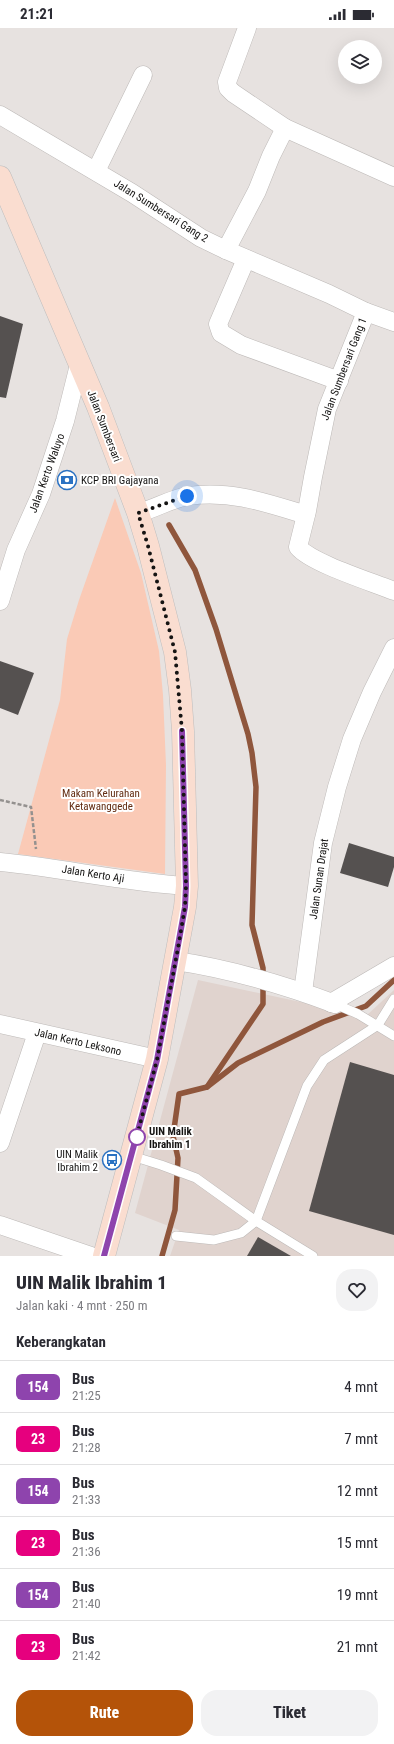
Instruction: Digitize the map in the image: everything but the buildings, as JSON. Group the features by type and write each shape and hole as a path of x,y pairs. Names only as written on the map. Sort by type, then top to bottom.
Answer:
{"main road":[{"name":"Jalan Sumbersari","path":"0,177 79,365 145,511 148,546 175,652 182,731 186,886 185,907 157,1060 104,1256"}],"street":[{"path":"247,28 227,82 228,88 233,94 285,128 394,177"},
{"path":"96,171 143,75"},
{"name":"Jalan Sumbersari Gang 2","path":"0,115 132,193 178,224 226,250 329,294 366,312 394,322"},
{"path":"226,250 257,191 285,128"},
{"path":"246,259 218,324 221,333 241,345 339,381"},
{"name":"Jalan Sumbersari Gang 1","path":"366,312 328,409 322,430 306,514 298,547 318,561 394,591"},
{"name":"Jalan Kerto Waluyo","path":"0,600 16,550 41,494 65,421 79,365"},
{"path":"145,511 187,496 216,494 252,498 306,514"},
{"name":"Jalan Sunan Drajat","path":"303,992 323,843 337,787 352,739 372,692 394,648"},
{"name":"Jalan Kerto Aji","path":"0,862 38,865 157,884 186,886"},
{"path":"176,961 226,970 303,992 333,1004 394,966"},
{"name":"Jalan Kerto Leksono","path":"0,1024 157,1060"},
{"path":"0,1143 37,1033"},
{"path":"0,1225 91,1256"}],"lane":[{"path":"176,1236 214,1240 241,1233 256,1221 307,1086 316,1071 324,1060 378,1025 393,1001"},
{"path":"333,1004 358,1014 394,1036"},
{"path":"132,1156 196,1178 256,1221 313,1256"}],"path":[{"path":"0,800 31,807 38,865"}],"shaded area":[{"path":"198,980 366,1016 394,990 394,1256 170,1256 179,1230 135,1213"}],"green space":[{"name":"Makam Kelurahan Ketawanggede","path":"115,498 141,573 159,651 163,695 166,765 165,874 18,854 60,700 67,639 79,600"}],"waterway":[{"path":"169,525 195,570 216,629 248,734 256,787 252,925 263,968 263,1004 207,1087"},
{"path":"162,1256 175,1210 178,1158 173,1136 179,1094 207,1087 238,1063 323,1022 366,1006 394,980"}],"bus line":[{"name":"154","path":"104,1256 157,1060 185,907 186,886 182,731"}],"place":[{"name":"KCP BRI Gajayana","path":"67,480"},
{"name":"UIN Malik Ibrahim 1","path":"137,1137"},
{"name":"UIN Malik Ibrahim 2","path":"112,1160"}],"route":[{"path":"137,1137 135,1143 157,1060 185,907 186,886 180,690 175,652 138,513 187,496"}]}
